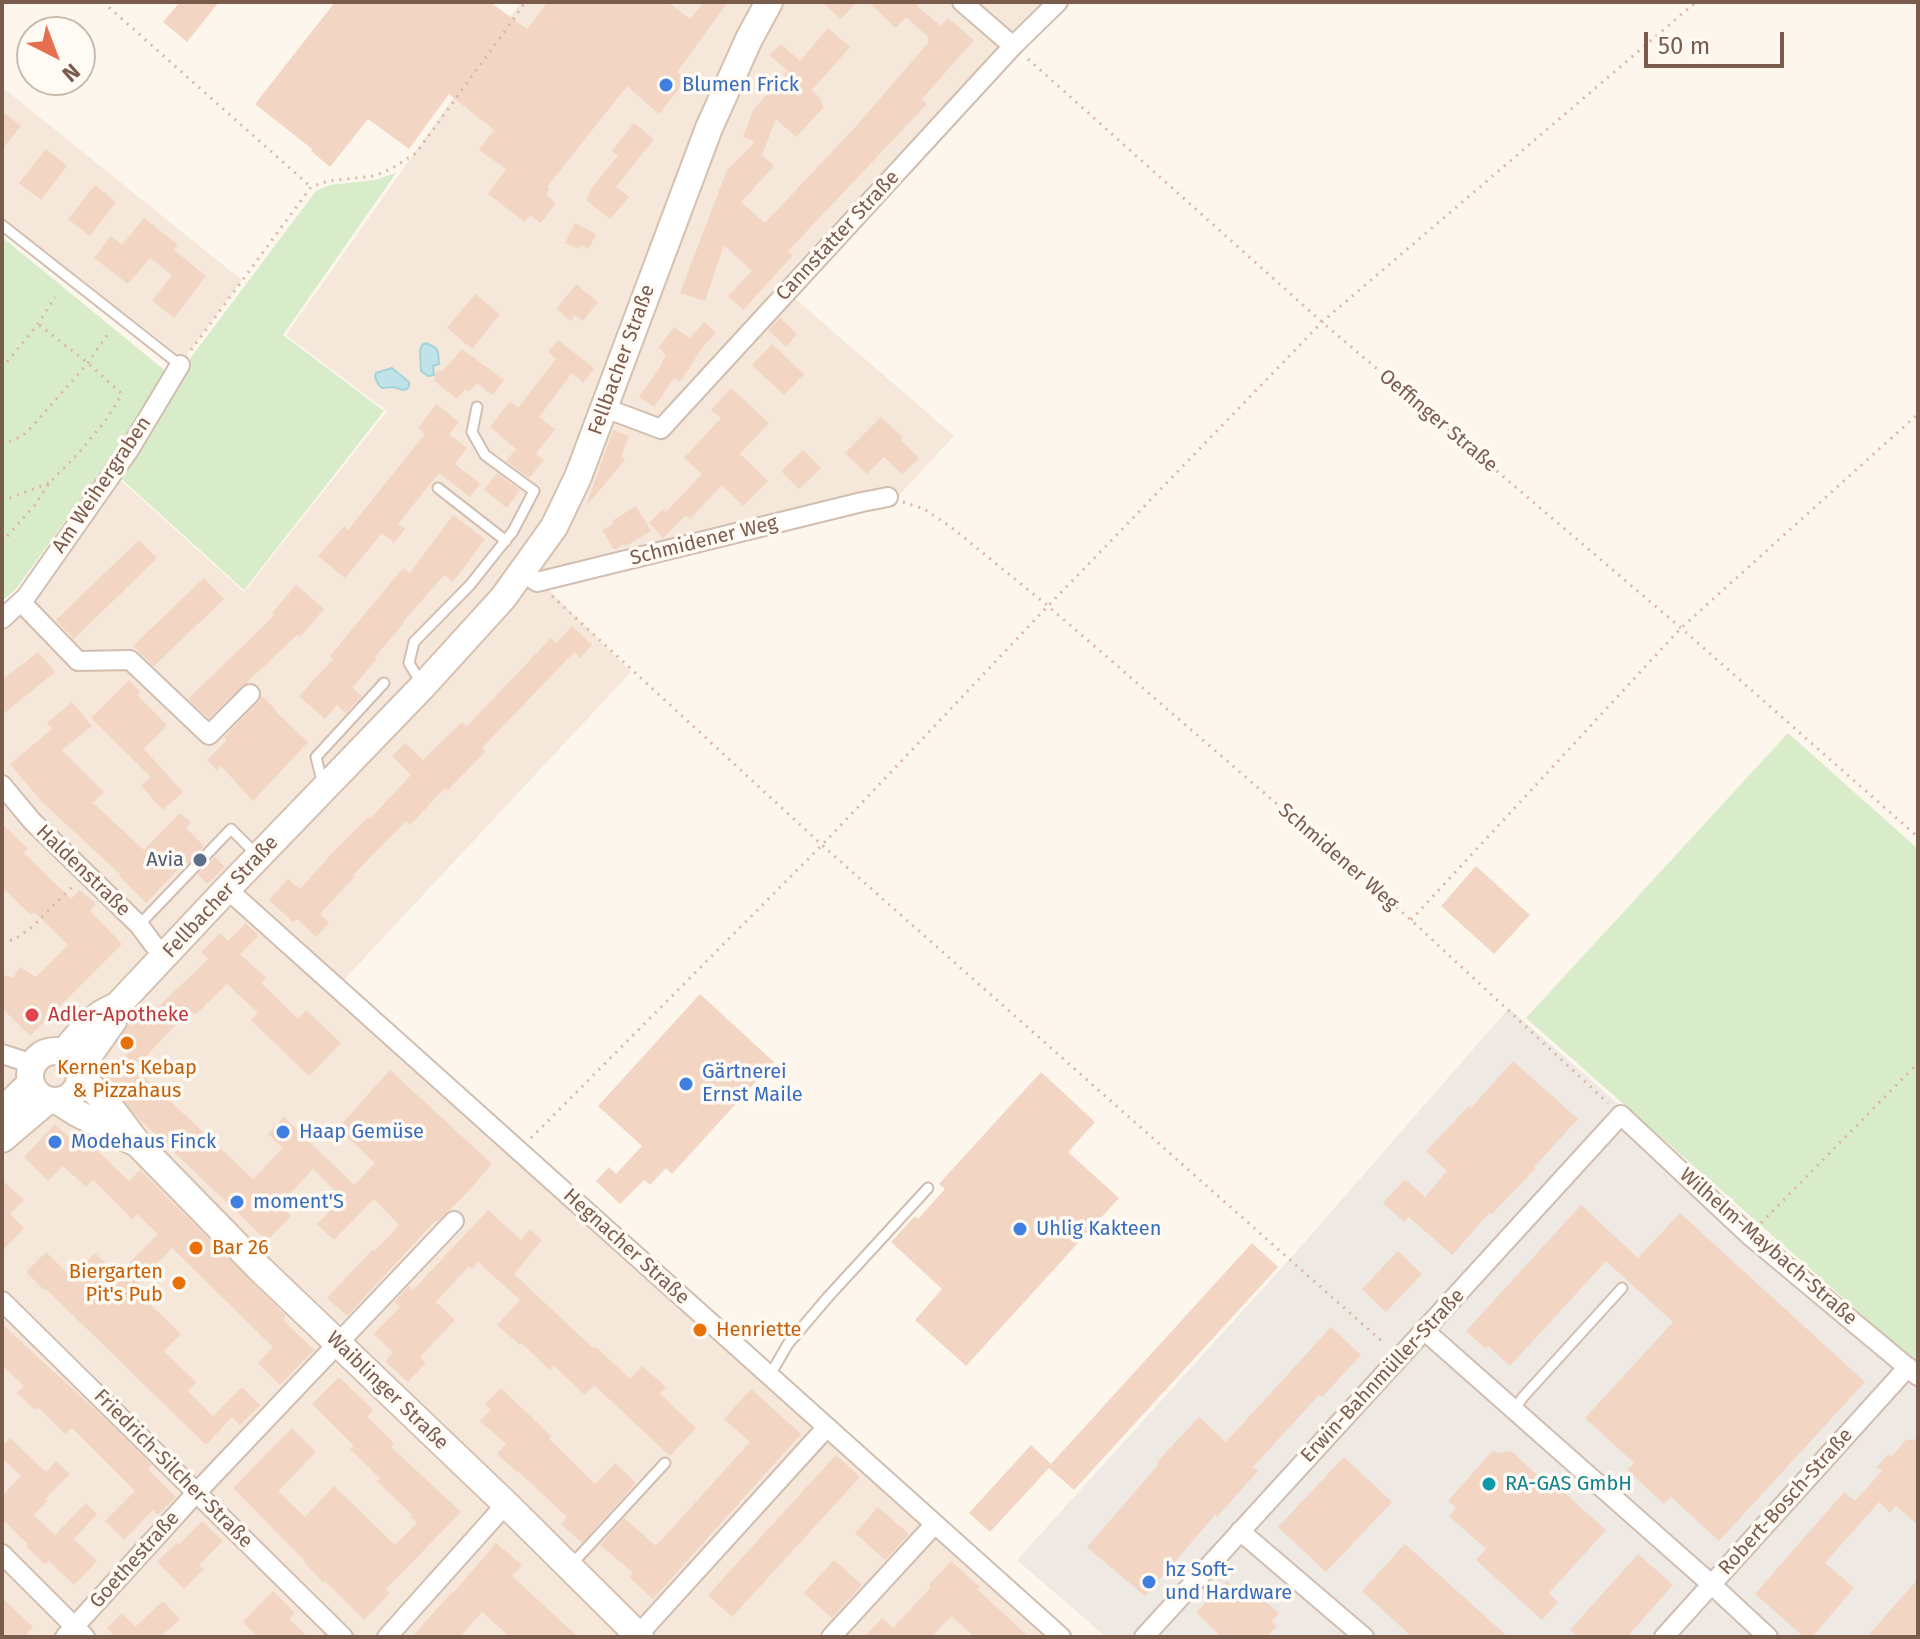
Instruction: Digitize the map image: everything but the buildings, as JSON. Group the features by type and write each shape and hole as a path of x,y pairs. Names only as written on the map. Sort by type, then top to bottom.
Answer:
{"main road":[{"name":"Fellbacher Straße","path":"43,1087 69,1097 74,1092 79,1084 74,1065 113,1021 118,1005 503,598 530,577 578,477 709,128 769,2"},
{"path":"2,1139 43,1087 41,1055 53,1051 74,1065"},
{"name":"Waiblinger Straße","path":"74,1065 138,1144 259,1268 639,1636"},
{"path":"2,1111 43,1087"},
{"name":"Waiblinger Straße","path":"43,1087 77,1113 138,1144"}],"street":[{"path":"962,2 1013,46"},
{"name":"Cannstatter Straße","path":"605,408 661,429 1013,46 1058,2"},
{"name":"Am Weihergraben","path":"2,619 26,597 129,450 182,362"},
{"name":"Schmidener Weg","path":"530,577 888,497"},
{"path":"21,602 78,661 130,660 209,735 250,694"},
{"name":"Haldenstraße","path":"2,785 32,821 139,925 165,957"},
{"name":"Hegnacher Straße","path":"227,889 1061,1637"},
{"name":"Waiblinger Straße","path":"2,1054 43,1087"},
{"name":"Erwin-Bahnmüller-Straße","path":"1144,1637 1621,1115"},
{"name":"Wilhelm-Maybach-Straße","path":"1621,1115 1749,1235 1913,1372"},
{"name":"Goethestraße","path":"75,1633 197,1492 454,1221"},
{"name":"Friedrich-Silcher-Straße","path":"2,1301 343,1637"},
{"path":"1425,1331 1768,1637"},
{"name":"Robert-Bosch-Straße","path":"1664,1637 1913,1372"},
{"name":"Waiblinger Straße","path":"639,1636 827,1427"},
{"path":"387,1637 506,1504"},
{"path":"831,1637 934,1525"},
{"path":"1240,1531 1364,1637"},
{"path":"2,1554 75,1633"}],"lane":[{"path":"2,225 182,362"},
{"path":"423,686 409,663 414,642 470,585 510,535 534,491 485,455 472,432 477,407"},
{"path":"438,488 510,535"},
{"path":"324,788 316,757 384,683"},
{"path":"139,925 231,829 258,856"},
{"path":"770,1375 788,1344 928,1188"},
{"path":"1514,1410 1622,1288"},
{"path":"570,1567 665,1463"}],"path":[{"path":"103,2 311,187"},
{"path":"182,362 311,187 328,181 374,176 416,153 525,2"},
{"path":"518,1151 822,845 1322,322 1696,2"},
{"name":"Oeffinger Straße","path":"1013,46 1322,322 1681,628 1918,837"},
{"path":"2,368 38,324 55,297"},
{"path":"2,542 35,505 49,483 77,455 121,396 88,363 38,324"},
{"path":"2,445 29,430 88,363 107,335"},
{"path":"1411,920 1681,628 1918,414"},
{"path":"2,501 49,483"},
{"name":"Schmidener Weg","path":"888,497 924,509 951,527 1048,606 1411,920 1621,1115"},
{"path":"530,577 822,845 1401,1358"},
{"path":"2,941 14,940 32,927 85,874"},
{"path":"1749,1235 1918,1063"}],"shaded area":[{"path":"521,2 1062,2 791,295 954,436 891,504 543,584 631,672 340,984 1065,1637 2,1637 2,607 19,592 107,468 244,592 387,411 286,335"},
{"path":"2,87 242,280 184,359 2,218"},
{"path":"1509,1008 1918,1367 1918,1637 1106,1637 1017,1560 1295,1253"}],"green space":[{"path":"396,173 283,335 384,411 244,590 116,474 183,368 316,191 330,185 375,180"},
{"path":"2,237 168,373 110,467 106,465 16,589 2,601"},
{"path":"1788,733 1918,849 1918,1364 1526,1018"}],"water":[{"path":"426,343 436,348 439,364 433,366 434,375 428,376 421,371 420,350"},
{"path":"392,368 409,382 407,389 382,388 378,384 376,373"}],"place":[{"name":"Blumen Frick","path":"666,85"},
{"name":"Avia","path":"200,860"},
{"name":"Adler-Apotheke","path":"32,1015"},
{"name":"Kernen's Kebap & Pizzahaus","path":"127,1043"},
{"name":"Gärtnerei Ernst Maile","path":"686,1084"},
{"name":"Haap Gemüse","path":"283,1132"},
{"name":"Modehaus Finck","path":"55,1142"},
{"name":"moment'S","path":"237,1202"},
{"name":"Uhlig Kakteen","path":"1020,1229"},
{"name":"Bar 26","path":"196,1248"},
{"name":"Biergarten Pit's Pub","path":"179,1283"},
{"name":"Henriette","path":"700,1330"},
{"name":"RA-GAS GmbH","path":"1489,1484"},
{"name":"hz Soft- und Hardware","path":"1149,1582"}]}
